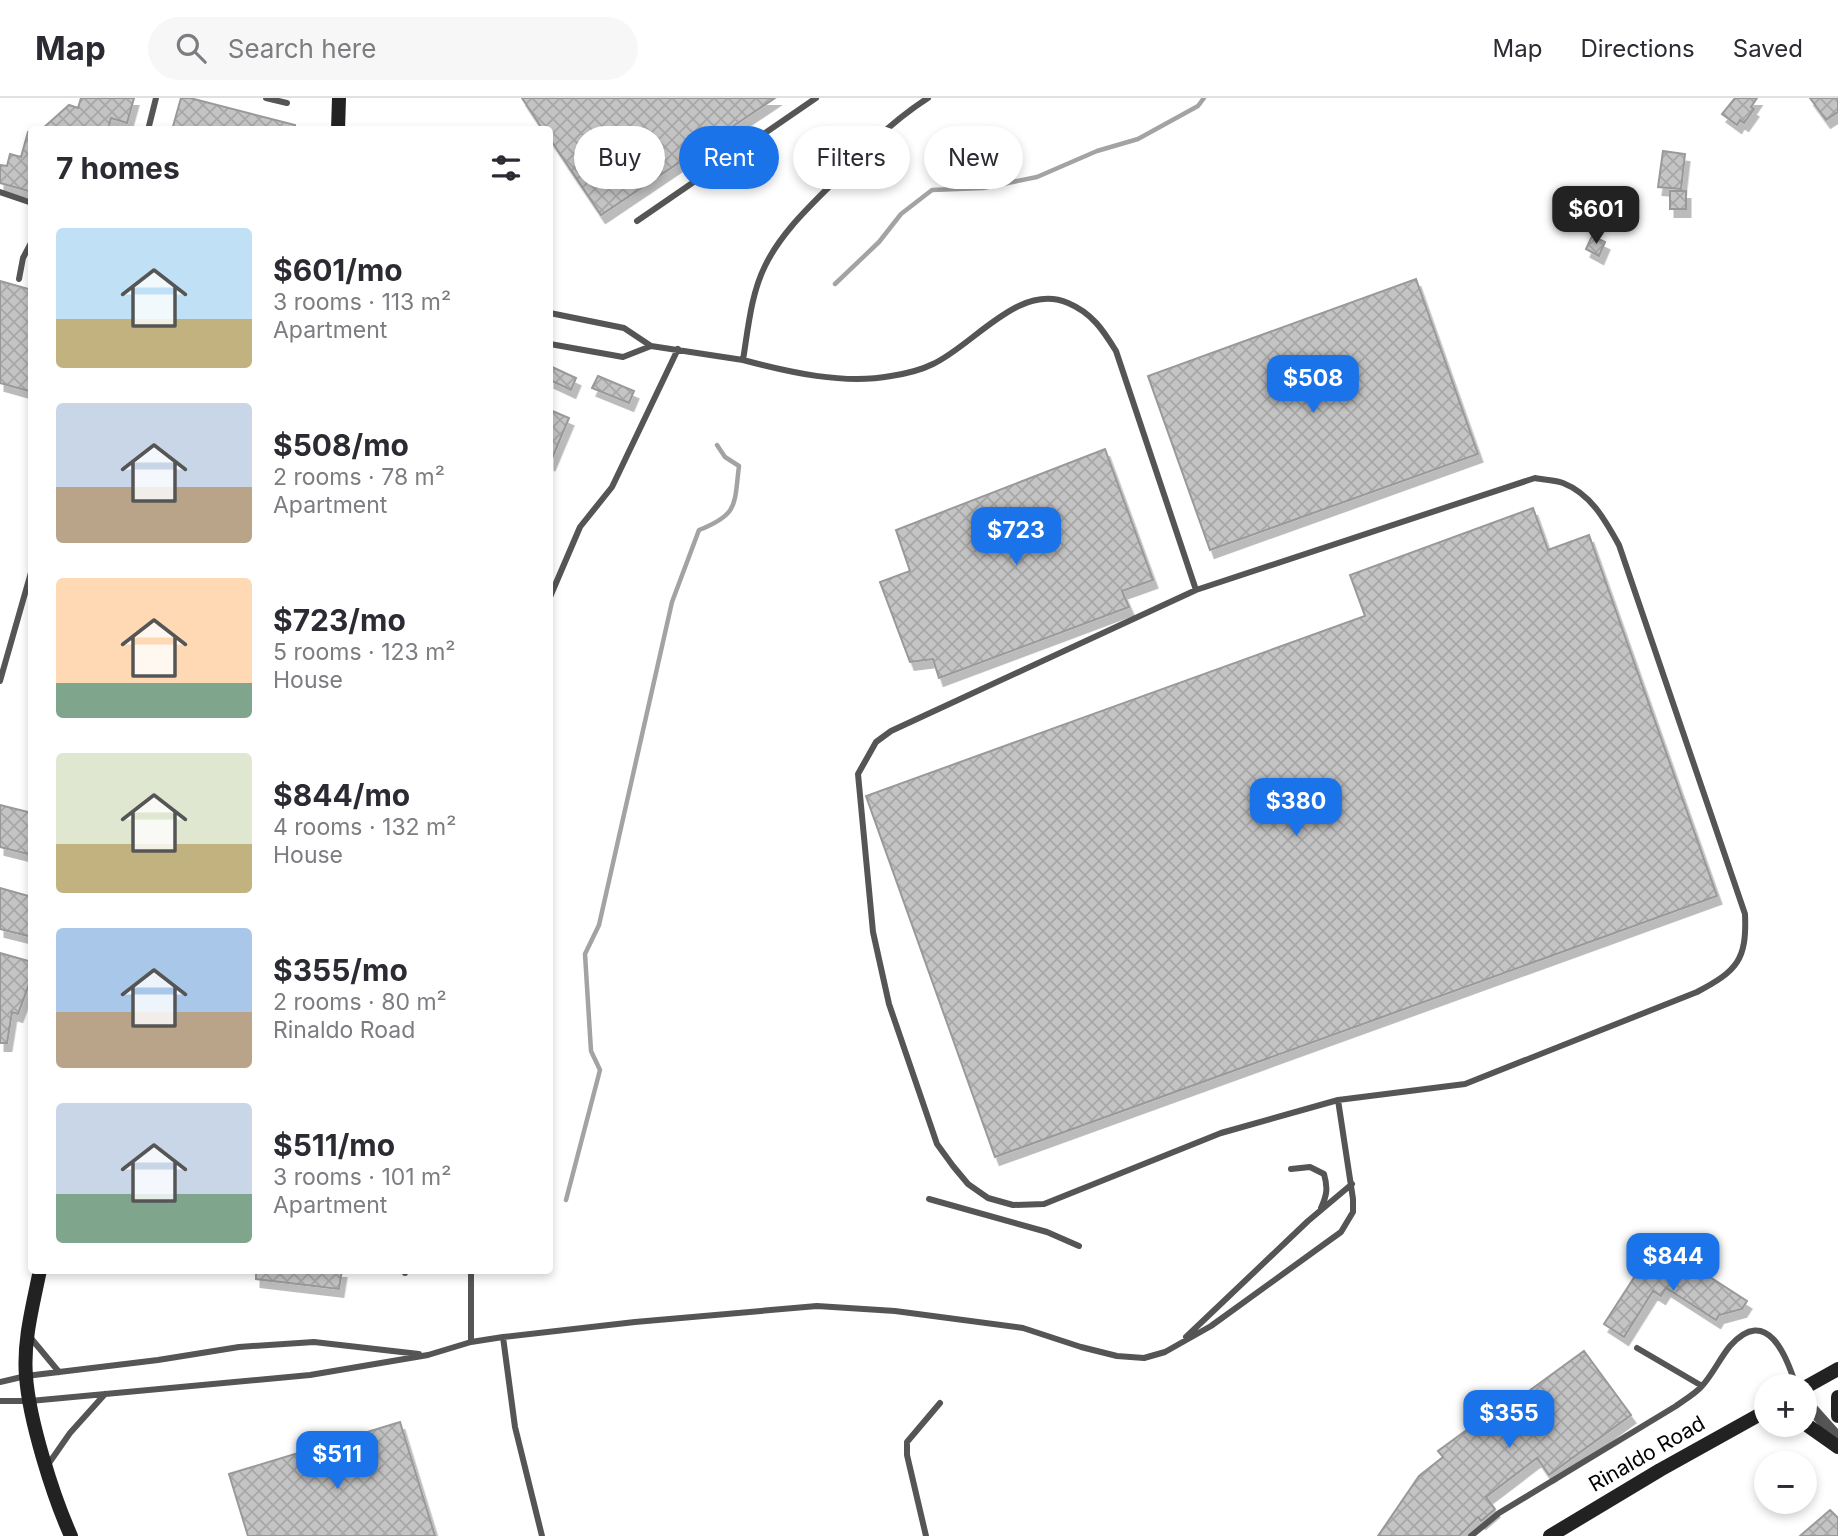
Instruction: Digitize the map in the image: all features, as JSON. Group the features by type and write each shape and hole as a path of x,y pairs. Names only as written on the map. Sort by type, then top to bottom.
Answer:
{"street":[{"path":"338,126 339,98"},
{"path":"39,1274 27,1333 26,1376 47,1466 71,1536"},
{"path":"1817,1381 1838,1369"},
{"path":"1838,1396 1838,1416"},
{"path":"1817,1415 1838,1438"},
{"name":"Rinaldo Road","path":"1550,1536 1661,1470 1754,1419"},
{"path":"1817,1432 1838,1447"}],"lane":[{"path":"149,126 156,98"},
{"path":"266,98 287,103"},
{"path":"637,220 817,98"},
{"path":"743,360 753,302 764,267 781,240 802,215 899,117 928,98"},
{"path":"0,192 28,202"},
{"path":"19,279 23,258 28,249"},
{"path":"553,314 624,328 651,346 743,360 779,370 829,378 890,377 932,365 1016,307 1040,298 1057,298 1080,308 1101,325 1116,351 1196,590"},
{"path":"553,345 623,357 651,346"},
{"path":"553,590 580,527 612,487 678,349"},
{"path":"1535,478 1563,483 1583,494 1601,513 1619,545 1745,914 1746,940 1737,963 1721,980 1465,1084 1338,1100 1221,1133 1044,1205 1013,1205 988,1198 968,1184 937,1144 889,1004 873,932 858,774 876,743 891,731 1196,590 1535,478"},
{"path":"0,681 28,583"},
{"path":"0,1401 30,1401 310,1375 428,1355 471,1342 503,1337 649,1320 817,1306 895,1311 1023,1328 1081,1348 1117,1356 1144,1358 1177,1346 1211,1326 1341,1232 1353,1212 1352,1184 1338,1100"},
{"path":"1291,1169 1310,1167 1324,1174 1326,1196 1318,1212"},
{"path":"1177,1346 1318,1212 1352,1184"},
{"path":"929,1199 1047,1232 1079,1246"},
{"path":"471,1274 471,1342"},
{"path":"1471,1536 1499,1513 1649,1424 1702,1386 1732,1344 1741,1336 1752,1331 1765,1333 1779,1343 1792,1374"},
{"path":"27,1333 59,1371"},
{"path":"503,1337 514,1427 542,1536"},
{"path":"0,1382 59,1371 239,1348 314,1342 428,1355"},
{"path":"1637,1348 1702,1386"},
{"path":"47,1466 70,1433 105,1394"},
{"path":"926,1536 907,1455 907,1442 940,1403"}],"building":[{"path":"81,98 134,98 127,123 111,118 109,126 45,126 69,105 78,108"},
{"path":"181,98 295,125 295,126 173,126"},
{"path":"522,98 775,98 733,126 679,126 679,163 665,172 665,126 574,126 574,175 553,143 553,126 540,126"},
{"path":"1735,98 1757,98 1751,107 1754,109 1744,123 1740,120 1737,125 1722,114"},
{"path":"1810,98 1838,98 1838,112 1826,120"},
{"path":"28,132 28,191 0,183 0,165 7,166 10,154 21,157"},
{"path":"1663,151 1685,154 1681,189 1658,187"},
{"path":"584,189 640,189 601,215"},
{"path":"1670,191 1686,191 1686,209 1670,209"},
{"path":"1592,236 1605,242 1599,256 1586,249"},
{"path":"1416,279 1478,454 1210,550 1148,376"},
{"path":"0,281 28,289 28,391 0,383"},
{"path":"553,367 576,378 571,390 553,381"},
{"path":"598,376 634,391 629,403 592,388"},
{"path":"553,411 569,418 553,456"},
{"path":"1105,449 1153,580 1122,591 1129,607 939,678 933,659 910,662 880,582 910,571 896,530"},
{"path":"1533,508 1548,550 1589,535 1717,896 995,1157 866,796 1365,616 1350,575"},
{"path":"0,805 28,812 28,854 0,847"},
{"path":"0,888 28,896 28,936 0,929"},
{"path":"0,953 28,961 28,987 18,1014 12,1012 7,1043 0,1043"},
{"path":"1682,1259 1747,1301 1742,1309 1719,1315 1716,1320 1666,1288 1661,1296 1653,1291 1624,1337 1604,1324 1641,1267"},
{"path":"256,1274 341,1274 339,1289 256,1279"},
{"path":"1584,1351 1631,1415 1549,1475 1537,1458 1486,1497 1495,1509 1481,1521 1478,1517 1459,1536 1378,1536 1419,1476 1443,1457 1438,1451 1497,1408 1500,1412"},
{"path":"400,1422 435,1536 248,1536 229,1474"},
{"path":"1830,1510 1838,1518 1838,1536 1800,1536"}],"waterway":[{"path":"835,284 879,242 901,214 932,190 983,188 1037,177 1097,151 1138,139 1198,106 1204,98"},
{"path":"566,1200 600,1070 591,1051 585,954 599,925 672,602 699,530 728,513 735,499 739,466 725,457 717,445"}]}
